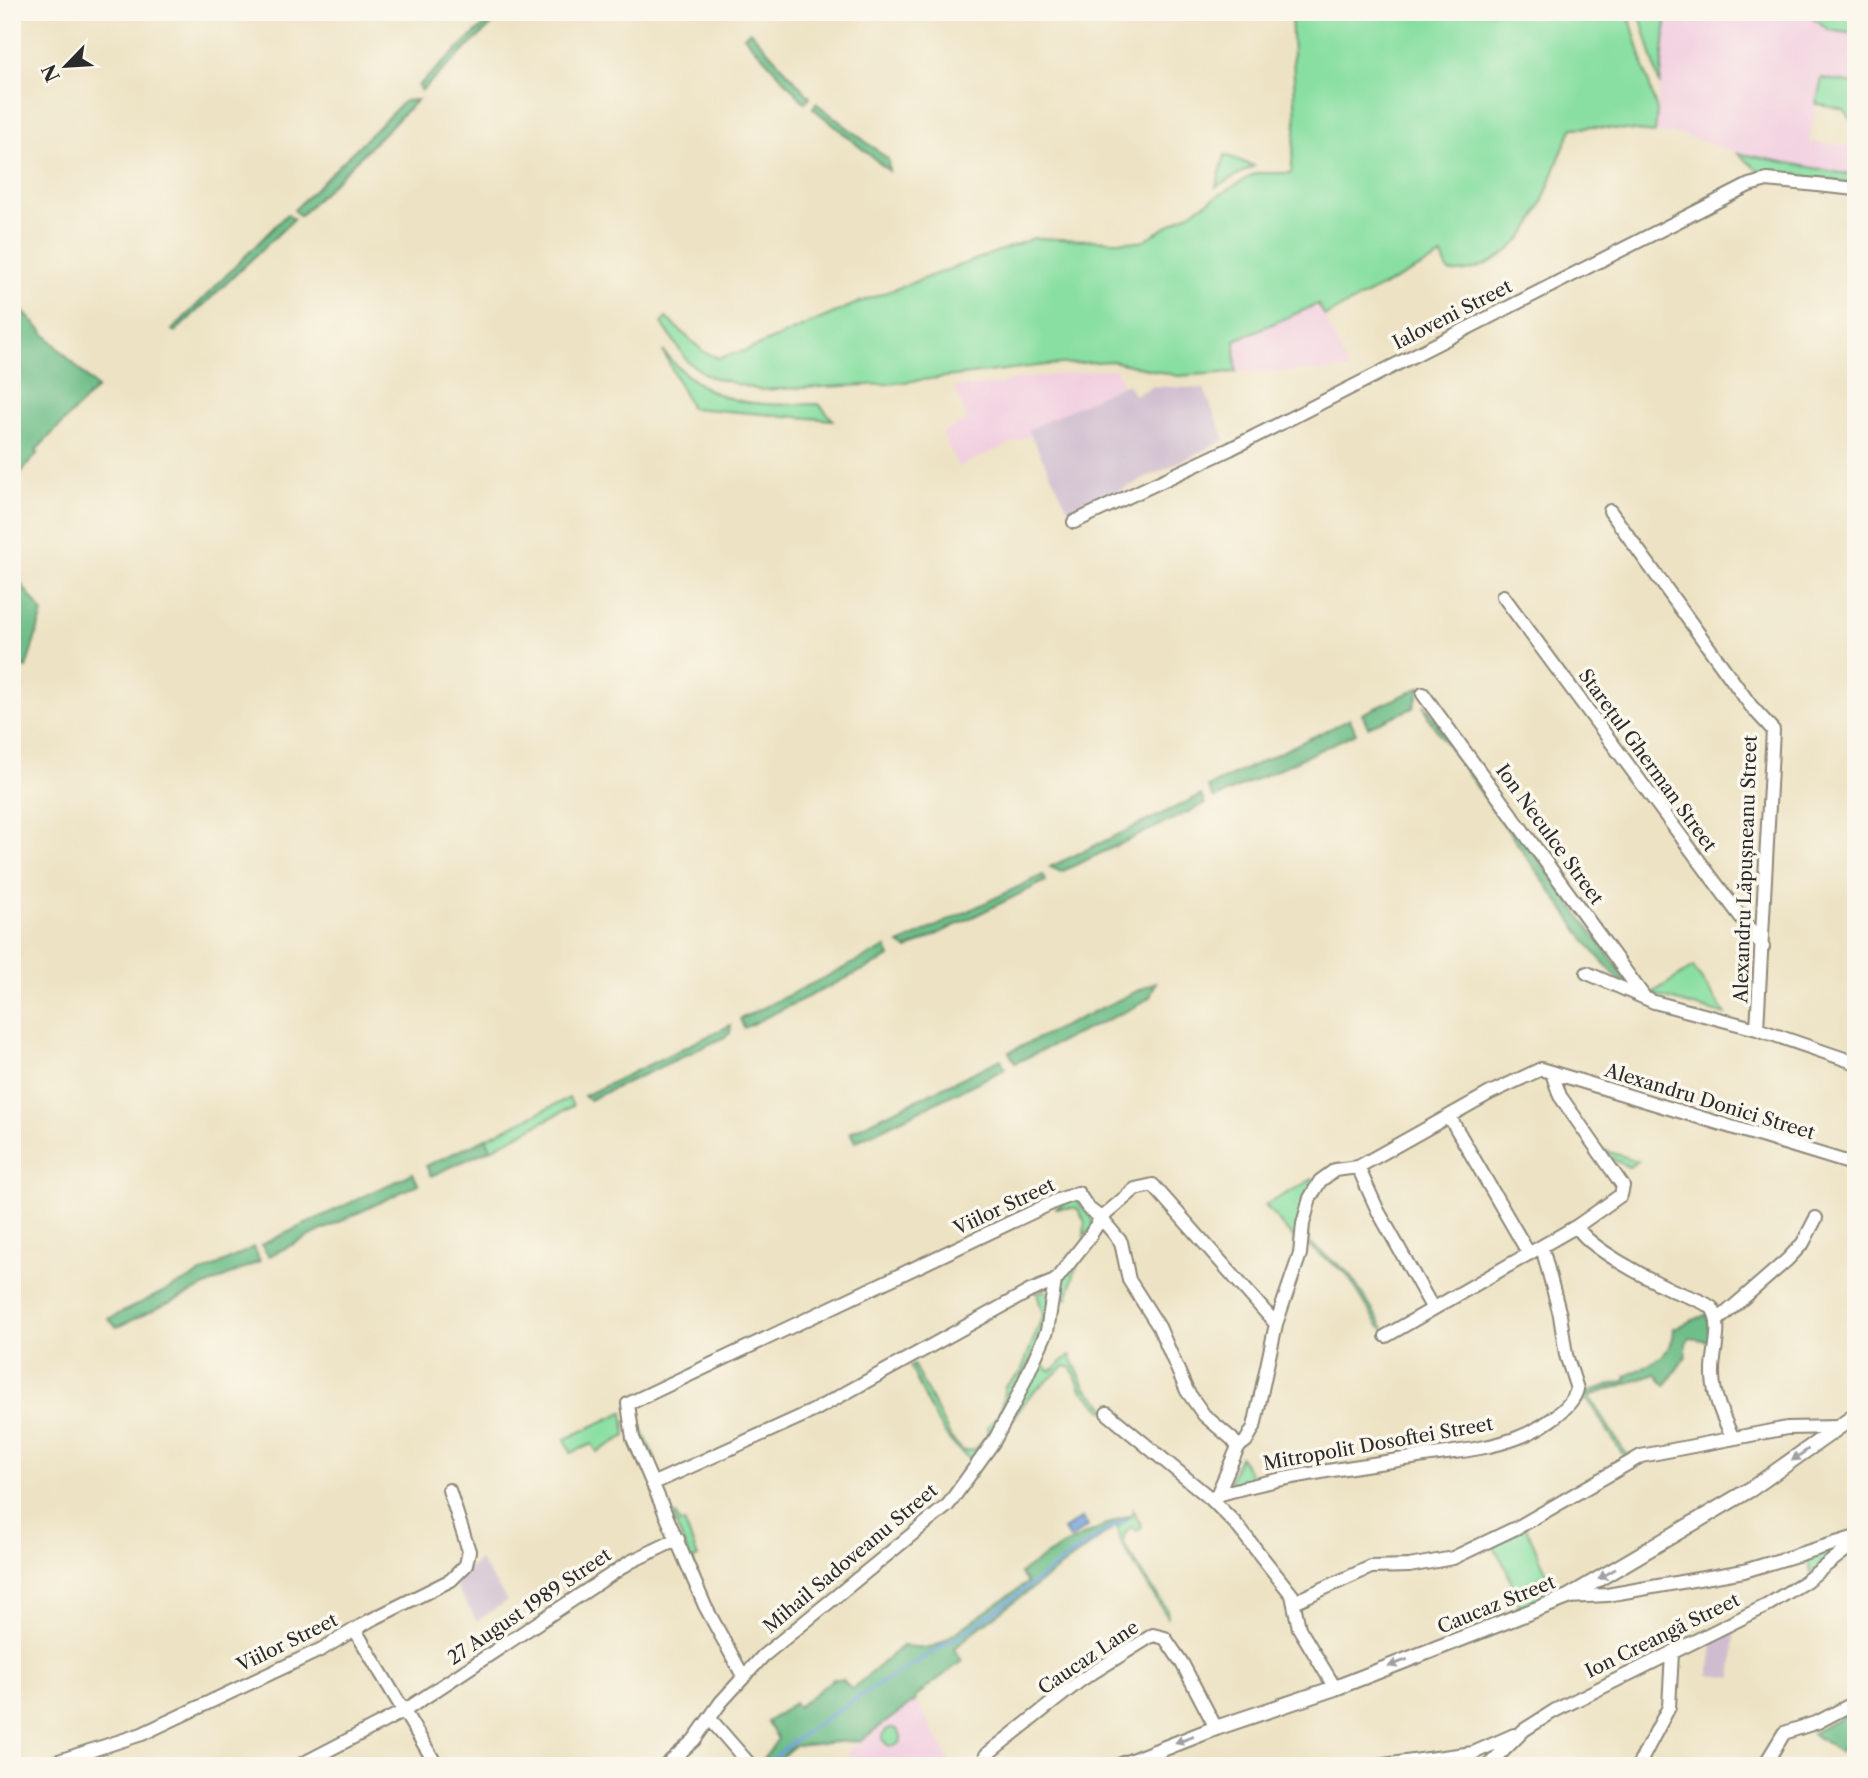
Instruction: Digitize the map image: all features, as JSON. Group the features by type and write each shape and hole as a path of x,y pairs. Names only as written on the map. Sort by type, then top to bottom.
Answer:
{"street":[{"name":"Ialoveni Street","path":"1074,522 1230,449 1749,185 1767,180 1856,189"},
{"name":"Alexandru Lăpușneanu Street","path":"1610,511 1751,706 1773,730 1757,1029"},
{"name":"Starețul Gherman Street","path":"1503,596 1763,947"},
{"name":"Ion Neculce Street","path":"1423,694 1645,998"},
{"path":"1587,974 1645,998 1757,1029 1856,1063"},
{"name":"Alexandru Donici Street","path":"1276,1324 1300,1254 1304,1216 1314,1189 1335,1170 1358,1167 1535,1070 1856,1166"},
{"path":"1386,1336 1577,1226 1620,1195 1623,1186 1560,1096 1552,1073"},
{"path":"1449,1116 1530,1254"},
{"path":"1358,1167 1378,1211 1433,1309"},
{"path":"743,1676 713,1624 654,1483 813,1411 1030,1291 1055,1281 1101,1218 1135,1189 1153,1185 1276,1324"},
{"name":"Viilor Street","path":"654,1483 633,1438 628,1404 1056,1201 1078,1193 1088,1208 1101,1218"},
{"name":"Mitropolit Dosoftei Street","path":"1101,1218 1121,1242 1129,1280 1158,1326 1187,1391 1204,1415 1238,1447"},
{"path":"1718,1320 1787,1260 1802,1243 1816,1218"},
{"path":"1577,1226 1583,1236 1601,1249 1671,1290 1707,1304 1718,1320 1713,1375 1717,1401 1733,1437"},
{"name":"Mitropolit Dosoftei Street","path":"1214,1497 1285,1478 1508,1441 1549,1419 1575,1396 1576,1382 1566,1355 1560,1315 1542,1247"},
{"name":"Mihail Sadoveanu Street","path":"665,1766 711,1720 721,1702 763,1656 947,1505 994,1441 1015,1402 1047,1331 1055,1281"},
{"name":"Mitropolit Dosoftei Street","path":"1214,1497 1238,1447 1246,1441 1254,1427 1276,1324"},
{"path":"1107,1413 1214,1497 1294,1602 1299,1628 1335,1688"},
{"name":"Caucaz Street","path":"1119,1766 1216,1728 1335,1688 1568,1597 1751,1489 1856,1415"},
{"path":"1294,1602 1371,1567 1409,1566 1453,1558 1520,1526 1641,1456 1800,1426 1839,1427"},
{"name":"Viilor Street","path":"43,1766 142,1734 322,1649 440,1586 466,1564 470,1551 449,1490"},
{"name":"27 August 1989 Street","path":"298,1766 404,1711 630,1562 678,1539"},
{"path":"1568,1597 1607,1595 1744,1571 1856,1539"},
{"name":"Ion Creangă Street","path":"1488,1766 1524,1730 1576,1698 1766,1606 1806,1581 1856,1539"},
{"path":"355,1630 437,1766"},
{"name":"Caucaz Lane","path":"986,1755 1081,1680 1153,1635 1164,1638 1174,1651 1216,1728"},
{"path":"1638,1766 1668,1707 1672,1653"},
{"path":"1764,1766 1784,1733 1818,1722 1856,1702"},
{"path":"711,1720 751,1765"},
{"path":"1376,1766 1472,1753 1524,1730"}],"shaded area":[{"path":"1667,12 1806,12 1828,30 1856,12 1856,84 1822,79 1809,142 1856,146 1856,176 1747,156 1682,135 1655,133"},
{"path":"1319,304 1349,370 1236,372 1235,341"},
{"path":"1117,370 1122,385 1029,430 1031,435 958,467 942,433 968,420 954,387 1002,384 1009,380"},
{"path":"1122,385 1129,385 1134,395 1154,386 1204,389 1225,440 1071,514 1028,430"},
{"path":"479,1559 507,1601 477,1621 454,1584"},
{"path":"1735,1628 1732,1678 1709,1675 1714,1638"},
{"path":"916,1700 952,1766 842,1766 851,1747"}],"green space":[{"path":"1291,12 1628,12 1657,111 1655,133 1597,127 1573,128 1532,223 1518,242 1501,256 1481,267 1449,272 1442,256 1325,316 1318,304 1235,340 1236,372 1178,376 1112,361 1045,365 888,384 759,390 708,376 687,361 662,323 666,318 704,352 719,358 748,350 860,302 1034,238 1141,242 1256,173 1291,173 1296,122"},
{"path":"1639,12 1667,12 1660,86"},
{"path":"1806,12 1856,12 1856,34 1829,30"},
{"path":"496,14 500,17 421,91 418,86"},
{"path":"750,31 810,97 805,103 744,36"},
{"path":"1822,78 1856,84 1856,120 1850,119 1844,110 1816,104"},
{"path":"417,100 300,216 294,210 404,101"},
{"path":"816,103 888,159 889,171 813,108"},
{"path":"1737,153 1856,176 1856,184 1758,170"},
{"path":"1225,155 1254,166 1216,187"},
{"path":"287,214 294,219 175,332 172,330"},
{"path":"12,300 97,388 36,450 38,453 12,483"},
{"path":"663,351 697,383 715,393 752,403 819,404 833,420 691,408"},
{"path":"12,572 43,613 26,668 15,663 12,671"},
{"path":"1421,687 1413,708 1368,727 1362,714"},
{"path":"1424,704 1633,988 1623,984 1594,952 1429,719"},
{"path":"1350,719 1356,733 1214,799 1208,787"},
{"path":"1201,795 1205,804 1061,872 1050,867"},
{"path":"1043,875 1046,881 907,949 899,944"},
{"path":"886,947 890,957 744,1028 740,1019"},
{"path":"1693,967 1726,1015 1651,994"},
{"path":"1156,982 1150,997 1135,1007 1015,1063 1009,1052"},
{"path":"731,1025 730,1033 725,1037 589,1100 584,1096"},
{"path":"1001,1059 1005,1069 855,1142 850,1132"},
{"path":"569,1098 573,1106 491,1149 486,1138"},
{"path":"486,1138 491,1149 431,1176 426,1166"},
{"path":"1603,1150 1638,1161 1629,1167 1610,1158"},
{"path":"413,1173 418,1184 269,1256 261,1245"},
{"path":"1313,1179 1317,1181 1296,1247 1295,1240 1265,1205"},
{"path":"1074,1198 1092,1219 1093,1227 1084,1237 1085,1222 1077,1208 1055,1208"},
{"path":"1104,1226 1116,1241 1120,1261 1103,1229 1077,1264 1067,1299 1062,1295 1055,1314 1060,1282 1098,1230"},
{"path":"1306,1232 1309,1243 1348,1272 1384,1328 1379,1326 1346,1273 1305,1244"},
{"path":"254,1247 260,1261 117,1327 108,1319"},
{"path":"1046,1290 1049,1304 1036,1349 1010,1402 975,1461 963,1454 944,1433 910,1366 913,1364 951,1438 963,1451 974,1450 989,1434 988,1426 1001,1413 1005,1386 1020,1374 1043,1315 1037,1293"},
{"path":"1708,1314 1710,1341 1690,1338 1686,1343 1686,1356 1665,1386 1656,1374 1589,1396 1586,1392 1627,1380 1626,1376 1651,1364 1665,1353 1673,1338 1674,1328"},
{"path":"1070,1355 1085,1387 1107,1408 1104,1411 1081,1389 1072,1368 1065,1366 1031,1394 999,1438 1038,1363 1051,1371"},
{"path":"1586,1392 1630,1460 1627,1461 1587,1399 1569,1412"},
{"path":"642,1402 635,1414 655,1458 647,1462 635,1436 633,1407"},
{"path":"623,1412 626,1436 597,1452 592,1444 571,1453 565,1439"},
{"path":"1240,1456 1253,1479 1232,1484 1230,1480"},
{"path":"1133,1510 1142,1527 1137,1531 1132,1526 1124,1535 1124,1545 1167,1610 1168,1618 1122,1545 1117,1527"},
{"path":"1132,1514 976,1630 954,1649 962,1661 915,1697 916,1700 861,1740 794,1746 771,1766 763,1766 761,1762 778,1739 767,1722 794,1703 798,1707 833,1679 842,1679 852,1689 902,1646 929,1648 939,1644 1027,1583 1020,1573 1033,1564 1074,1540"},
{"path":"676,1515 680,1524 684,1522 698,1557 693,1559 697,1576 673,1517"},
{"path":"1526,1527 1556,1594 1521,1609 1506,1568 1493,1545"},
{"path":"1852,1541 1811,1573 1807,1557"},
{"path":"1856,1709 1856,1728 1840,1752 1812,1733"},
{"path":"892,1728 898,1731 901,1737 898,1743 892,1746 886,1743 883,1737 886,1731"}],"water":[{"path":"1082,1518 1088,1526 1070,1539 1064,1530"}],"waterway":[{"path":"764,1766 810,1729 959,1636 1124,1520"}]}
